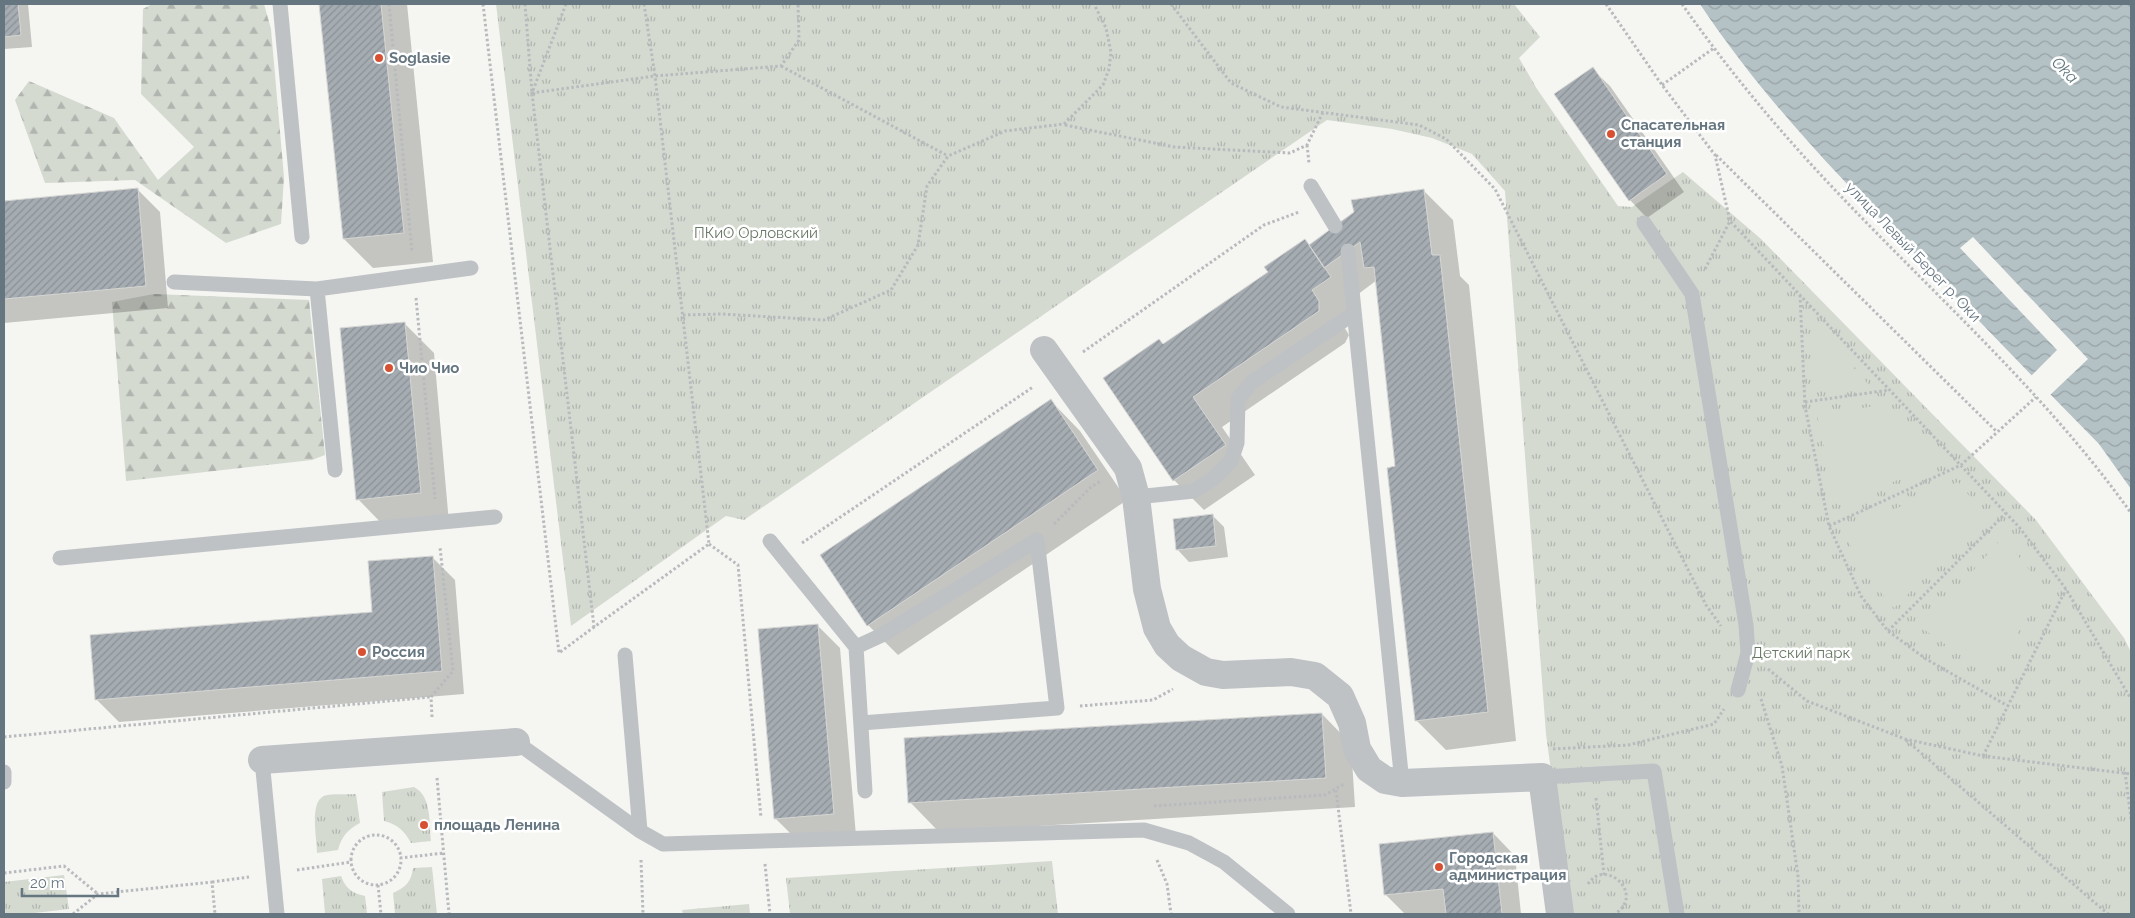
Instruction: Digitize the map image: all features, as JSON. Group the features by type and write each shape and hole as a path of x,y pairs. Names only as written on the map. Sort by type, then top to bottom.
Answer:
{"street":[{"path":"1044,350 1128,468 1136,497 1147,589 1157,628 1167,645 1181,658 1206,672 1223,675 1291,672 1315,676 1340,696 1352,723 1357,749 1368,770 1384,780 1402,783 1542,777 1560,914"},
{"path":"262,760 516,742"}],"lane":[{"path":"280,4 302,237"},
{"path":"1310,186 1334,226"},
{"path":"1644,223 1692,294 1746,625 1748,653 1738,690"},
{"path":"1348,251 1402,783"},
{"path":"174,282 317,289 471,268"},
{"path":"317,289 335,470"},
{"path":"1136,497 1194,491 1214,478 1231,461 1237,442 1238,399 1252,382 1354,314"},
{"path":"60,558 495,517"},
{"path":"856,647 882,635 1037,540 1057,708 861,723"},
{"path":"770,541 856,647 865,791"},
{"path":"625,654 640,832"},
{"path":"516,742 640,832 663,844 1144,830 1189,843 1224,862 1288,914"},
{"path":"262,760 277,914"},
{"path":"1542,777 1654,771 1677,914"},
{"path":"4,772 4,782"}],"path":[{"path":"4,737 431,697 453,672 437,521 389,4"},
{"path":"483,4 559,653 709,544"},
{"path":"525,4 532,93 594,627"},
{"path":"532,93 566,4"},
{"path":"644,4 655,76 709,544 738,566"},
{"path":"781,66 799,40 798,4"},
{"path":"1064,124 1103,85 1109,69 1111,52 1106,28 1094,4"},
{"path":"1171,4 1231,83 1281,106 1420,126 1446,139 1495,189 1706,605 1728,637 1807,701 1905,739 1984,756 2131,774"},
{"path":"1606,4 1662,85 1715,154 1997,432"},
{"name":"улица Левый Берег р. Оки","path":"1682,4 1714,48 1764,110 1821,174 2036,397 2101,470 2131,513"},
{"path":"1662,85 1714,48"},
{"path":"532,93 655,76 781,66 948,156"},
{"path":"683,315 721,314 824,320 891,290 918,245 927,186 948,156 1006,131 1064,124 1174,147 1290,153 1307,145 1324,112"},
{"path":"1715,154 1730,221 2019,527 2066,589 2131,699"},
{"path":"1692,294 1730,221"},
{"path":"1800,295 1804,402 1829,526 1861,596 1888,632 1926,659 2008,706"},
{"path":"1804,402 1889,390"},
{"path":"1829,526 1961,465 2036,397"},
{"path":"1037,540 1092,487"},
{"path":"1888,632 2006,513"},
{"path":"1984,756 2066,589"},
{"path":"431,697 449,914"},
{"path":"1760,697 1782,766 1798,876 1799,914"},
{"path":"1057,708 1153,700"},
{"path":"1628,745 1714,724"},
{"path":"1905,739 2108,914"},
{"path":"2125,772 2131,818"},
{"path":"1594,775 1604,875"},
{"path":"1336,790 1351,914"},
{"path":"1145,807 1289,798"},
{"path":"640,832 643,914"},
{"path":"383,836 397,846 400,858 399,870 394,878 378,885 370,884 357,876 351,862 354,846 366,837 383,836"},
{"path":"763,842 770,914"},
{"path":"400,858 444,853"},
{"path":"4,873 64,866 98,894"},
{"path":"1586,887 1595,877 1604,875 1616,878 1625,888 1625,902 1622,909 1615,914"},
{"path":"73,914 98,894 212,882 215,914"},
{"path":"378,885 381,914"}],"green space":[{"path":"152,4 264,4 271,29 284,177 281,224 226,243 135,180 45,183 15,100 29,81 114,118 158,180 194,147 141,94 143,9"},
{"path":"496,4 1514,4 1540,37 1519,58 1537,89 1618,206 1632,207 1683,172 1761,239 2036,520 2124,638 2131,652 2131,914 1570,914 1546,734 1505,191 1472,154 1432,138 1392,129 1327,120 744,520 726,516 571,626"},
{"path":"154,294 309,300 325,455 312,460 126,481 112,302"},
{"path":"1811,320 1868,384 1817,392"},
{"path":"1888,404 1939,463 1837,505 1817,415"},
{"path":"1958,482 1986,516 1894,608 1867,576 1843,531"},
{"path":"2003,537 2045,590 1991,676 1922,628"},
{"path":"414,787 420,791 427,803 431,841 411,843 400,829 384,821 382,792"},
{"path":"356,794 360,823 346,834 338,850 317,853 315,813 319,800 327,795"},
{"path":"1052,861 1058,914 790,914 786,878"},
{"path":"432,867 437,914 395,914 393,893 407,884 413,868"},
{"path":"64,875 69,909 26,914 4,914 4,882"},
{"path":"341,876 350,890 365,896 367,914 325,914 322,879"},
{"path":"749,904 750,914 683,914 682,910"}],"water":[{"name":"Oka","path":"1700,4 2131,4 2131,489 2099,444 1825,161 1747,69"}],"pier":[{"path":"1973,237 2088,359 2049,396 2030,377 2057,350 1960,248"}],"building":[{"path":"4,4 18,4 21,35 4,37"},
{"path":"319,4 381,4 404,233 343,239"},
{"name":"Спасательная станция","path":"1593,67 1667,174 1629,201 1554,94"},
{"path":"138,188 146,286 4,299 4,201"},
{"path":"1424,189 1432,255 1440,255 1488,712 1415,721 1387,468 1395,466 1374,267 1364,268 1360,242 1324,268 1309,245 1354,212 1351,200"},
{"path":"1305,239 1331,277 1312,290 1319,301 1319,311 1193,397 1226,445 1173,481 1103,378 1159,339 1163,344 1268,272 1264,267"},
{"path":"405,322 421,493 356,500 340,328"},
{"path":"1051,399 1098,470 867,626 820,555"},
{"path":"1213,514 1216,546 1176,550 1173,519"},
{"path":"433,556 442,671 95,700 90,635 372,612 368,561"},
{"path":"818,624 834,814 774,819 758,629"},
{"path":"1322,713 1326,778 908,803 904,738"},
{"name":"Городская администрация","path":"1493,832 1502,914 1446,914 1443,889 1384,895 1379,844"}],"place":[{"name":"Soglasie","path":"379,58"},
{"name":"Спасательная станция","path":"1611,134"},
{"name":"Чио Чио","path":"389,368"},
{"name":"Россия","path":"362,652"},
{"name":"площадь Ленина","path":"424,825"},
{"name":"Городская администрация","path":"1439,867"}],"park label":[{"name":"ПКиО Орловский","path":"756,233"},
{"name":"Детский парк","path":"1801,653"}]}
